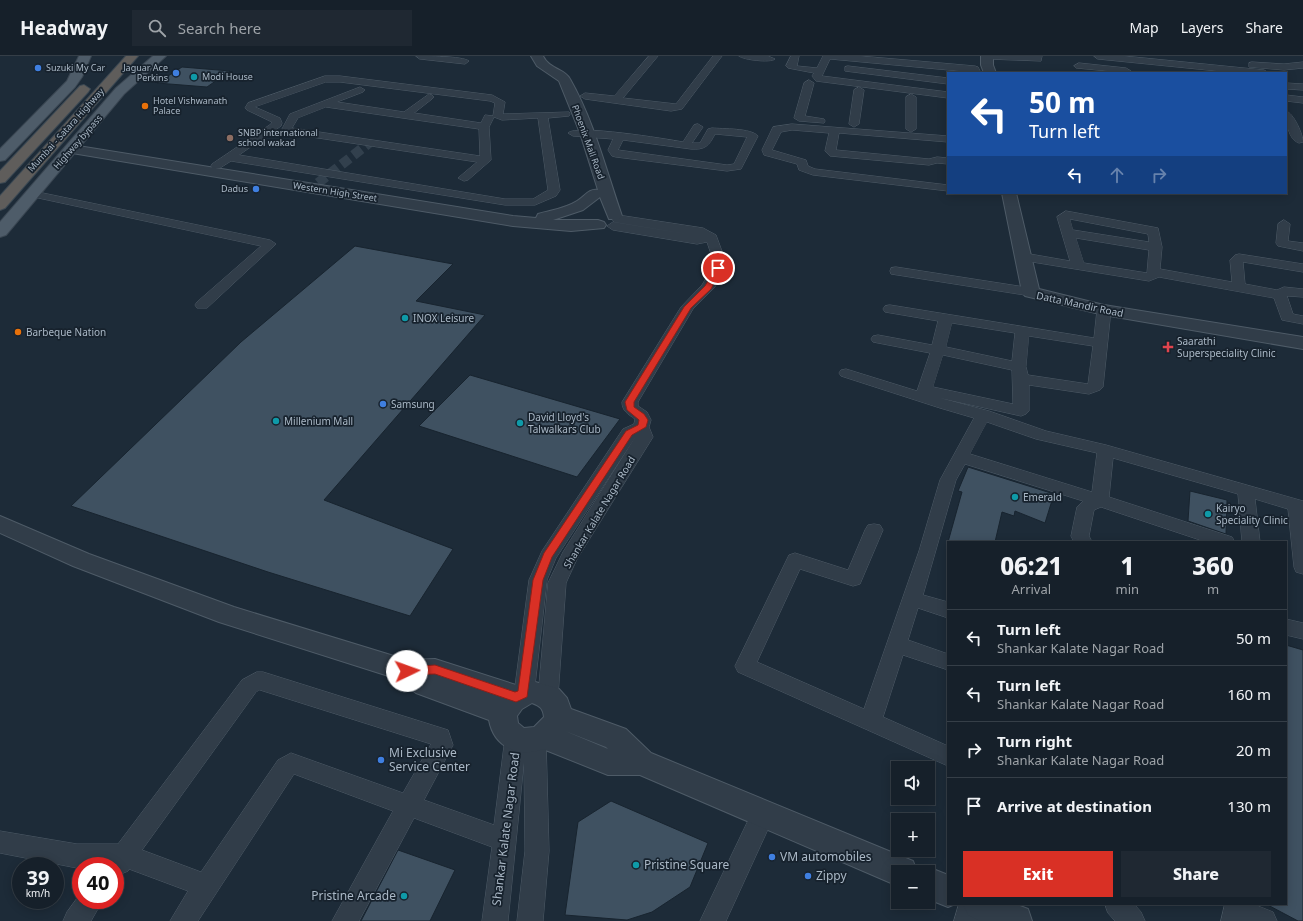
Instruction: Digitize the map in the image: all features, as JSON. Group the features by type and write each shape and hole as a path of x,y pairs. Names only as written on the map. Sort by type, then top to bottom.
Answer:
{"highway":[{"name":"Mumbai - Satara Highway","path":"0,204 132,56"},
{"name":"Mumbai - Satara Highway","path":"0,178 90,83 76,77"},
{"path":"110,81 126,86"},
{"path":"88,106 116,97"},
{"path":"41,114 71,102"}],"main road":[{"path":"0,157 5,146 41,114 76,77 86,56"},
{"name":"Highway bypass","path":"0,232 126,86 160,56"}],"street":[{"path":"420,56 465,61"},
{"name":"Phoenix Mall Road","path":"538,56 541,64 554,75 564,79 607,220"},
{"path":"619,100 618,97 654,56"},
{"path":"585,96 671,108 679,107 718,56"},
{"path":"743,56 771,59"},
{"path":"795,56 791,66 795,68 828,68 947,81"},
{"path":"947,95 822,80 817,78 828,68 829,56 975,69 976,72"},
{"path":"890,56 987,62 1038,59 1038,56"},
{"path":"1098,56 1254,72"},
{"path":"1154,56 1261,66 1296,67 1303,65"},
{"path":"1298,56 1303,60"},
{"path":"1079,66 1136,72"},
{"path":"554,75 551,80 565,114 580,134 619,137 686,145 703,145 712,131 747,134 753,136 739,165 737,167 727,168 616,154 612,150 619,137"},
{"path":"216,166 276,126 276,120 250,108 251,105 325,79 340,79 492,98 500,102 498,116 500,117 565,114"},
{"path":"809,83 799,118 911,129 945,137"},
{"path":"1287,86 1303,87"},
{"path":"360,90 294,116 287,129 289,131 486,160"},
{"path":"854,124 859,90"},
{"path":"406,115 429,97"},
{"path":"911,97 911,129"},
{"path":"1287,98 1303,100"},
{"path":"327,104 484,127"},
{"path":"486,160 484,127 492,112"},
{"path":"229,158 440,197 535,202 552,194 554,190 543,116"},
{"path":"1287,116 1301,140"},
{"path":"686,145 698,127"},
{"path":"945,137 792,127 777,130 767,150 768,153 802,162 803,168 813,172 947,188"},
{"path":"835,130 830,151 834,154 929,162 937,160 947,161"},
{"path":"937,160 945,137"},
{"path":"1287,138 1301,140"},
{"name":"Western High Street","path":"74,146 412,202 522,222 571,226 607,220"},
{"name":"Western High Street","path":"152,159 216,166 321,187"},
{"path":"440,197 459,180 486,160"},
{"name":"Phoenix Mall Road","path":"591,166 595,194 607,220"},
{"path":"33,194 270,244 202,305"},
{"path":"538,217 561,214 579,207 595,194"},
{"path":"896,272 1029,286 1024,257 1009,194"},
{"name":"Western High Street","path":"412,202 440,197 538,217 607,220"},
{"path":"1024,257 1152,277 1156,247 1154,231 1066,215 1063,217 1078,265"},
{"name":"Shankar Kalate Nagar Road","path":"530,921 537,851 531,716 538,580 548,556 629,433 641,427 643,420 641,416 630,408 630,402 688,307 708,287 718,268 717,254 712,238 699,232 607,220"},
{"path":"1284,224 1282,243 1303,247"},
{"path":"1068,234 1156,247"},
{"path":"1239,288 1236,260 1239,258 1303,268"},
{"path":"1153,272 1280,295"},
{"name":"Datta Mandir Road","path":"1029,286 1104,310 1297,331"},
{"name":"Datta Mandir Road","path":"1029,286 1040,286 1056,291 1297,331"},
{"path":"1280,295 1284,291 1303,293"},
{"path":"1280,295 1297,331"},
{"path":"890,309 1101,343"},
{"path":"878,339 938,350 1020,373 1089,389 1096,387 1104,310"},
{"path":"946,318 938,350 924,390 1021,411 1020,373 1022,330"},
{"path":"846,373 945,405 983,415 1042,435 1106,450 1299,506 1303,567"},
{"path":"871,721 912,599 948,480 983,415"},
{"path":"1100,500 1106,450"},
{"path":"961,457 1100,500 1223,541"},
{"path":"1246,491 1250,541"},
{"path":"1082,541 1080,536 1086,507 1100,500"},
{"path":"0,524 81,560 228,615 407,671 425,685 531,716 608,762 641,762 891,867"},
{"path":"874,530 853,579 795,560 745,666 947,756"},
{"path":"912,599 947,610"},
{"path":"1287,627 1303,631"},
{"path":"897,644 947,662"},
{"path":"124,857 249,686 257,681 268,682 440,736 442,745 410,806 345,921"},
{"name":"Shankar Kalate Nagar Road","path":"494,921 505,840 531,716"},
{"path":"183,921 286,767 291,763 505,840"},
{"path":"713,921 763,814"},
{"path":"0,842 77,857"},
{"path":"124,863 206,886"},
{"path":"935,886 947,891"},
{"path":"966,921 971,905"},
{"path":"981,905 1016,921"},
{"path":"76,921 85,909"},
{"path":"1234,911 1264,921"}],"building":[{"name":"Modi House","path":"182,67 230,71 207,87 157,83"},
{"name":"Millenium Mall","path":"355,246 453,264 416,301 485,315 324,500 453,549 410,616 268,572 71,506 241,342"},
{"name":"David Lloyd's Talwalkars Club","path":"470,375 620,419 577,477 419,426"},
{"path":"968,467 1054,494 1045,523 1015,511 1014,516 1002,512 995,541 948,541 962,492 958,491"},
{"name":"Kairyo Speciality Clinic","path":"1190,491 1227,500 1226,534 1188,521"},
{"path":"1287,645 1303,650 1303,921 1298,921 1268,905 1287,905"},
{"name":"Pristine Square","path":"611,801 708,843 690,887 652,912 627,920 565,915 578,822"},
{"name":"Pristine Arcade","path":"398,850 455,870 430,921 361,921"}],"tunnel":[{"path":"318,183 369,143"}],"place":[{"name":"Suzuki My Car","path":"38,68"},
{"name":"Jaguar Ace Perkins","path":"176,73"},
{"name":"Modi House","path":"194,77"},
{"name":"Hotel Vishwanath Palace","path":"145,106"},
{"name":"SNBP international school wakad","path":"230,138"},
{"name":"Dadus","path":"256,189"},
{"name":"INOX Leisure","path":"405,318"},
{"name":"Barbeque Nation","path":"18,332"},
{"name":"Saarathi Superspeciality Clinic","path":"1168,347"},
{"name":"Samsung","path":"383,404"},
{"name":"Millenium Mall","path":"276,421"},
{"name":"David Lloyd's Talwalkars Club","path":"520,423"},
{"name":"Emerald","path":"1015,497"},
{"name":"Kairyo Speciality Clinic","path":"1208,514"},
{"name":"Mi Exclusive Service Center","path":"381,760"},
{"name":"VM automobiles","path":"772,857"},
{"name":"Pristine Square","path":"636,865"},
{"name":"Zippy","path":"808,876"},
{"name":"Pristine Arcade","path":"404,896"}],"route":[{"path":"407,671 435,670 516,697 524,694 538,580 548,556 629,433 641,427 643,420 641,416 630,408 630,402 688,307 708,287 718,268"}]}
